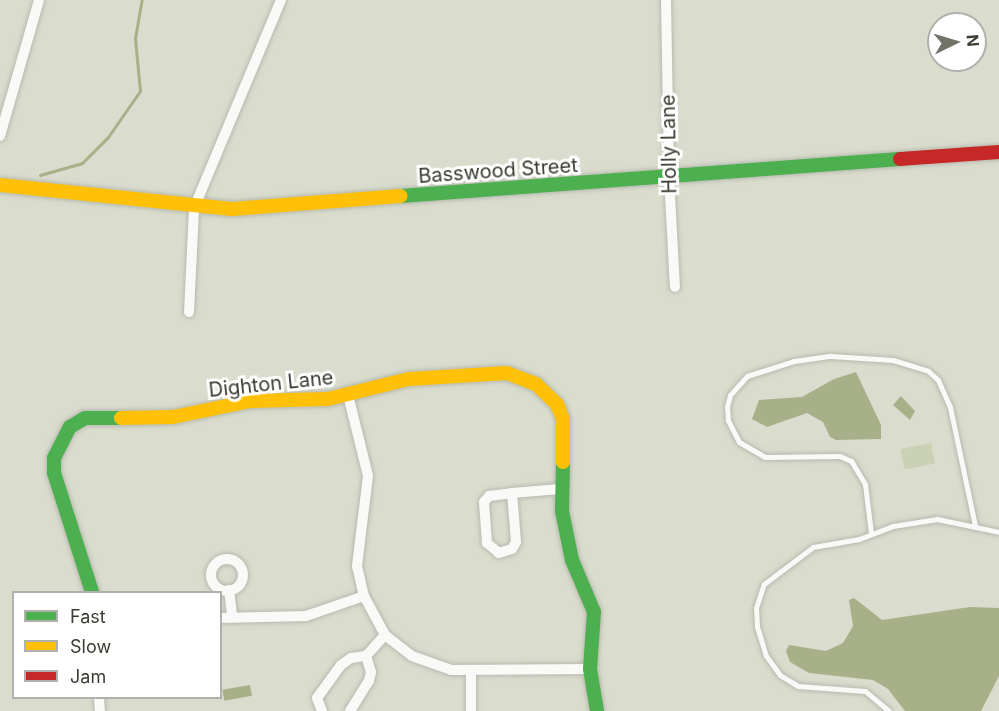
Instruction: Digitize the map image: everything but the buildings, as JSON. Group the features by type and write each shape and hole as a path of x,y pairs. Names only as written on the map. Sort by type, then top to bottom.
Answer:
{"street":[{"path":"0,136 39,0"},
{"path":"189,312 194,208 281,0"},
{"name":"Holly Lane","path":"666,0 669,177 675,287"},
{"name":"Basswood Street","path":"0,185 194,208 352,202 999,152"},
{"name":"Dighton Lane","path":"92,591 88,570 54,473 54,458 70,427 85,418 103,415 173,417 250,401 348,395 409,379 507,373 536,384 557,404 563,419 566,437 560,489 572,560 594,612 590,669 597,711"},
{"path":"348,395 368,476 357,554 364,596 385,635 422,661 471,671 590,669"},
{"path":"512,493 516,542 512,549 499,553 487,543 482,510 489,496 512,493 560,489"},
{"path":"229,591 232,615"},
{"path":"222,618 232,615 285,619 306,616 364,596"},
{"path":"322,711 317,698 341,665 351,658 366,656 385,635"},
{"path":"350,711 369,681 371,672 366,656"},
{"path":"471,671 471,711"}],"lane":[{"path":"871,533 866,484 851,461 840,456 765,458 739,442 728,420 727,407 730,395 747,376 794,360 831,356 893,360 928,371 938,380 950,407 975,526"},
{"path":"889,711 865,691 798,686 788,680 766,656 757,626 756,608 762,589 784,565 813,547 922,520 975,526 999,532"}],"shaded area":[{"path":"856,372 881,425 881,439 836,440 830,437 823,422 807,413 767,427 752,419 759,400 802,397 834,379"},
{"path":"901,396 915,411 910,420 893,405"},
{"path":"931,443 935,464 905,470 901,449"},
{"path":"854,598 882,620 970,607 999,608 999,676 981,711 905,711 888,689 873,680 809,673 790,662 786,651 789,645 826,651 843,643 853,626 849,600"},
{"path":"250,685 252,696 224,701 222,690"}],"waterway":[{"path":"40,175 82,163 108,137 140,91 135,38 142,0"}],"traffic: fast":[{"path":"401,196 900,159"},
{"path":"92,591 54,473 54,458 70,427 85,418 121,418"},
{"path":"563,462 562,511 572,560 594,612 590,669 597,711"}],"traffic: slow":[{"path":"0,185 232,209 401,196"},
{"path":"121,418 173,417 250,401 328,399 409,379 507,373 536,384 557,404 563,419 563,462"}],"traffic: jam":[{"path":"900,159 999,152"}]}
